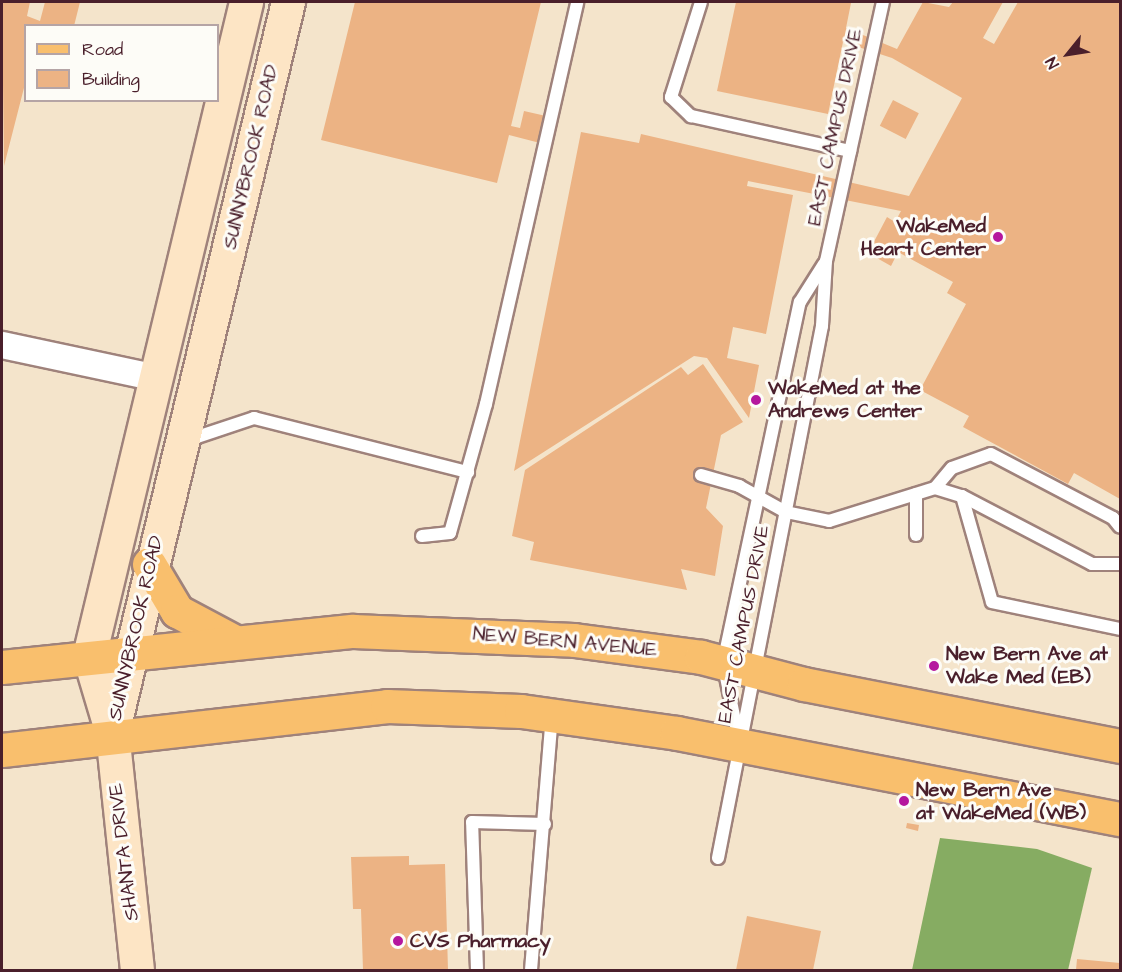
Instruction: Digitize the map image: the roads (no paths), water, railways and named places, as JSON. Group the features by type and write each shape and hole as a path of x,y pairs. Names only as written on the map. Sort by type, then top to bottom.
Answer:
{"main road":[{"name":"SUNNYBROOK ROAD","path":"111,734 89,656 153,377 246,2"},
{"name":"SUNNYBROOK ROAD","path":"111,734 150,564 288,2"},
{"path":"150,564 177,611 237,642"},
{"name":"NEW BERN AVENUE","path":"2,667 129,651 425,630 574,640 723,663 1120,746"},
{"path":"2,750 111,734 387,706 552,716 741,747 1120,819"},
{"name":"SHANTA DRIVE","path":"111,734 137,970"}],"street":[{"path":"2,345 153,377"}],"lane":[{"path":"422,536 450,533 468,472 577,2"},
{"path":"701,2 671,97 691,116 850,150"},
{"name":"EAST CAMPUS DRIVE","path":"741,747 822,326 826,261 883,2"},
{"name":"EAST CAMPUS DRIVE","path":"741,747 723,663 800,302 826,261"},
{"path":"180,444 254,418 468,472"},
{"path":"701,475 757,496 786,512 829,521 934,488 952,468 991,454 1113,518 1120,527"},
{"path":"934,488 962,496 1092,564 1120,564"},
{"path":"915,535 916,494"},
{"path":"962,496 992,602 1120,629"},
{"path":"531,970 545,824 552,716"},
{"path":"718,858 741,747"},
{"path":"477,970 472,822 545,824"}],"place":[{"name":"WakeMed Heart Center","path":"998,237"},
{"name":"WakeMed at the Andrews Center","path":"756,400"},
{"name":"New Bern Ave at Wake Med (EB)","path":"934,666"},
{"name":"New Bern Ave at WakeMed (WB)","path":"904,801"},
{"name":"CVS Pharmacy","path":"398,941"}]}
